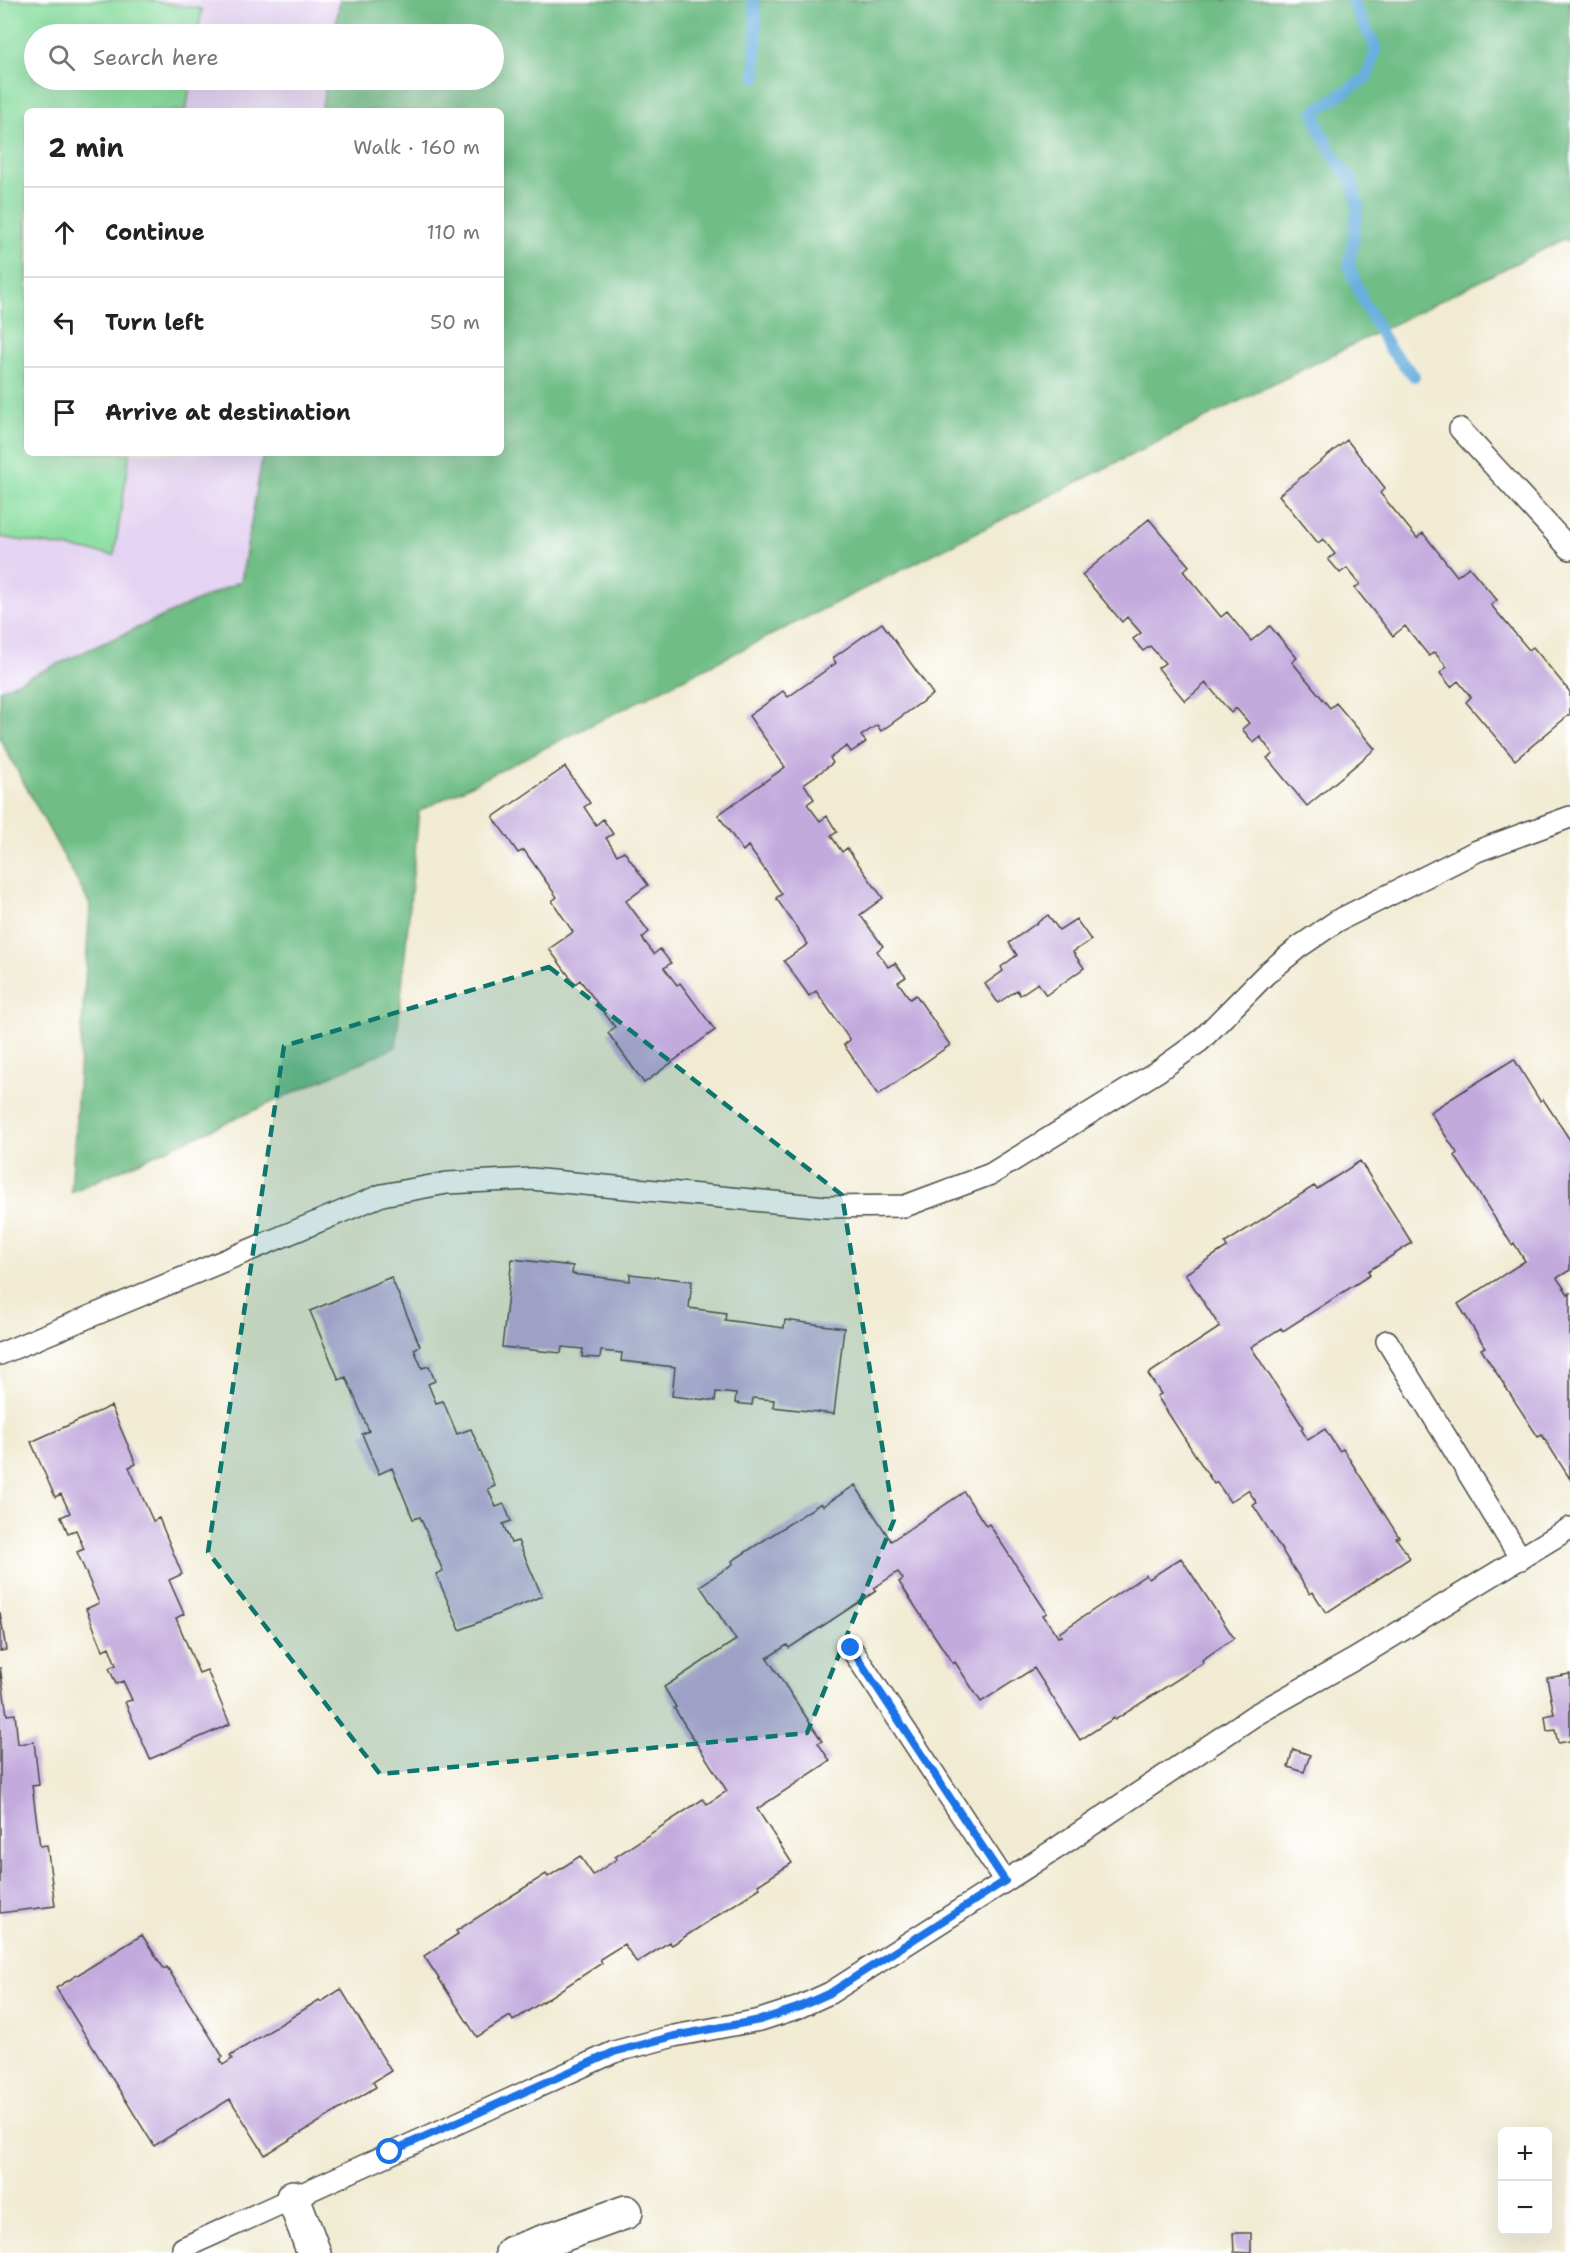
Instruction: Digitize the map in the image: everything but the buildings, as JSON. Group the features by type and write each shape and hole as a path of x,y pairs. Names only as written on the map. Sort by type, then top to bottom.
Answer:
{"street":[{"path":"293,2197 314,2253"},
{"path":"512,2253 626,2212"}],"lane":[{"path":"1460,429 1570,549"},
{"path":"0,1354 382,1195 447,1183 531,1179 826,1207 905,1206 991,1174 1158,1071 1200,1041 1265,975 1299,947 1337,921 1477,851 1570,817"},
{"path":"1387,1341 1521,1559"},
{"path":"183,2248 614,2052 674,2036 760,2020 830,1993 1005,1881 1255,1715 1355,1659 1570,1528"},
{"path":"851,1648 1005,1881"}],"highlighted area":[{"path":"549,967 842,1195 894,1520 807,1733 380,1774 208,1552 284,1046"}],"shaded area":[{"path":"0,0 340,0 336,24 24,24 24,90 325,90 322,108 24,108 24,456 263,456 242,581 0,690"}],"green space":[{"path":"0,0 148,0 202,9 200,24 24,24 24,90 189,90 186,108 24,108 24,456 130,456 114,555 0,537"},
{"path":"340,0 1570,0 1570,241 1564,239 419,811 396,1047 71,1192 90,905 0,739 0,690 241,581 262,456 504,456 504,108 322,108 325,90 504,90 504,24 336,24"}],"waterway":[{"path":"753,0 756,16 756,77"},
{"path":"1351,0 1376,48 1367,77 1314,112 1321,133 1339,164 1352,180 1358,206 1349,266 1364,303 1389,348 1414,376"}],"route":[{"path":"390,2152 614,2052 674,2036 760,2020 797,2008 830,1993 1005,1881 851,1648"}]}
